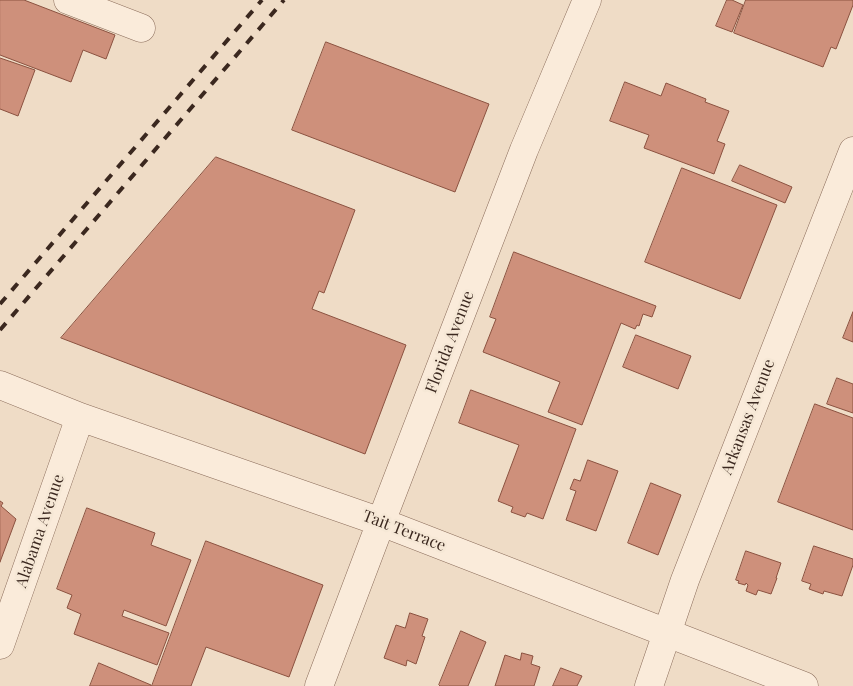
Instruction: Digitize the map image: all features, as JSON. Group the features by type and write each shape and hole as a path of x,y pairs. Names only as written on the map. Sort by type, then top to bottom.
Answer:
{"street":[{"path":"68,0 140,28"},
{"name":"Florida Avenue","path":"319,686 524,150 587,0"},
{"name":"Arkansas Avenue","path":"649,686 685,580 853,150"},
{"name":"Tait Terrace","path":"0,385 80,417 381,522 804,686"},
{"name":"Alabama Avenue","path":"0,645 80,417"}],"building":[{"path":"0,0 24,0 115,35 106,59 83,50 71,82 0,55"},
{"path":"727,0 743,5 732,32 716,26"},
{"path":"746,0 853,0 853,5 836,49 831,47 823,67 734,33"},
{"path":"326,42 489,104 455,192 292,130"},
{"path":"0,58 35,70 18,116 0,109"},
{"path":"625,82 661,96 666,83 706,99 705,102 729,111 717,141 725,144 714,174 644,148 649,135 610,121"},
{"path":"216,157 355,210 324,293 319,291 312,309 406,345 365,454 61,338"},
{"path":"740,165 792,187 785,203 732,181"},
{"path":"682,168 777,205 740,299 645,262"},
{"path":"514,252 656,306 652,317 643,314 639,326 637,325 635,329 621,323 582,425 548,412 560,382 483,352 496,319 490,317"},
{"path":"853,312 853,342 843,338"},
{"path":"636,335 691,356 678,389 623,367"},
{"path":"837,378 853,384 853,413 827,404"},
{"path":"471,390 576,429 543,519 527,513 525,517 511,512 513,507 498,501 519,445 459,423"},
{"path":"815,404 853,418 853,530 778,502"},
{"path":"588,460 618,471 596,531 566,520 576,491 570,489 574,479 580,481"},
{"path":"651,483 681,495 658,555 628,543"},
{"path":"0,501 3,503 1,506 16,519 0,562"},
{"path":"87,508 155,533 151,545 191,560 166,626 124,610 122,616 169,633 157,665 74,634 81,614 67,608 72,595 57,589"},
{"path":"206,541 323,585 289,677 206,647 191,686 152,686"},
{"path":"814,546 853,559 853,565 842,596 824,591 823,594 809,589 811,584 802,581"},
{"path":"746,551 781,563 771,594 758,590 756,595 746,591 748,585 746,583 745,585 738,583 739,581 736,580"},
{"path":"410,613 428,619 422,636 425,637 416,664 407,660 406,666 384,658 396,625 405,628"},
{"path":"461,631 486,642 468,686 440,686 439,685"},
{"path":"522,653 533,656 531,664 540,667 534,686 495,686 505,655 520,660"},
{"path":"99,663 151,685 151,686 90,686"},
{"path":"561,668 582,676 577,686 553,686"}],"railway":[{"path":"0,304 262,0"},
{"path":"0,330 284,0"}]}
